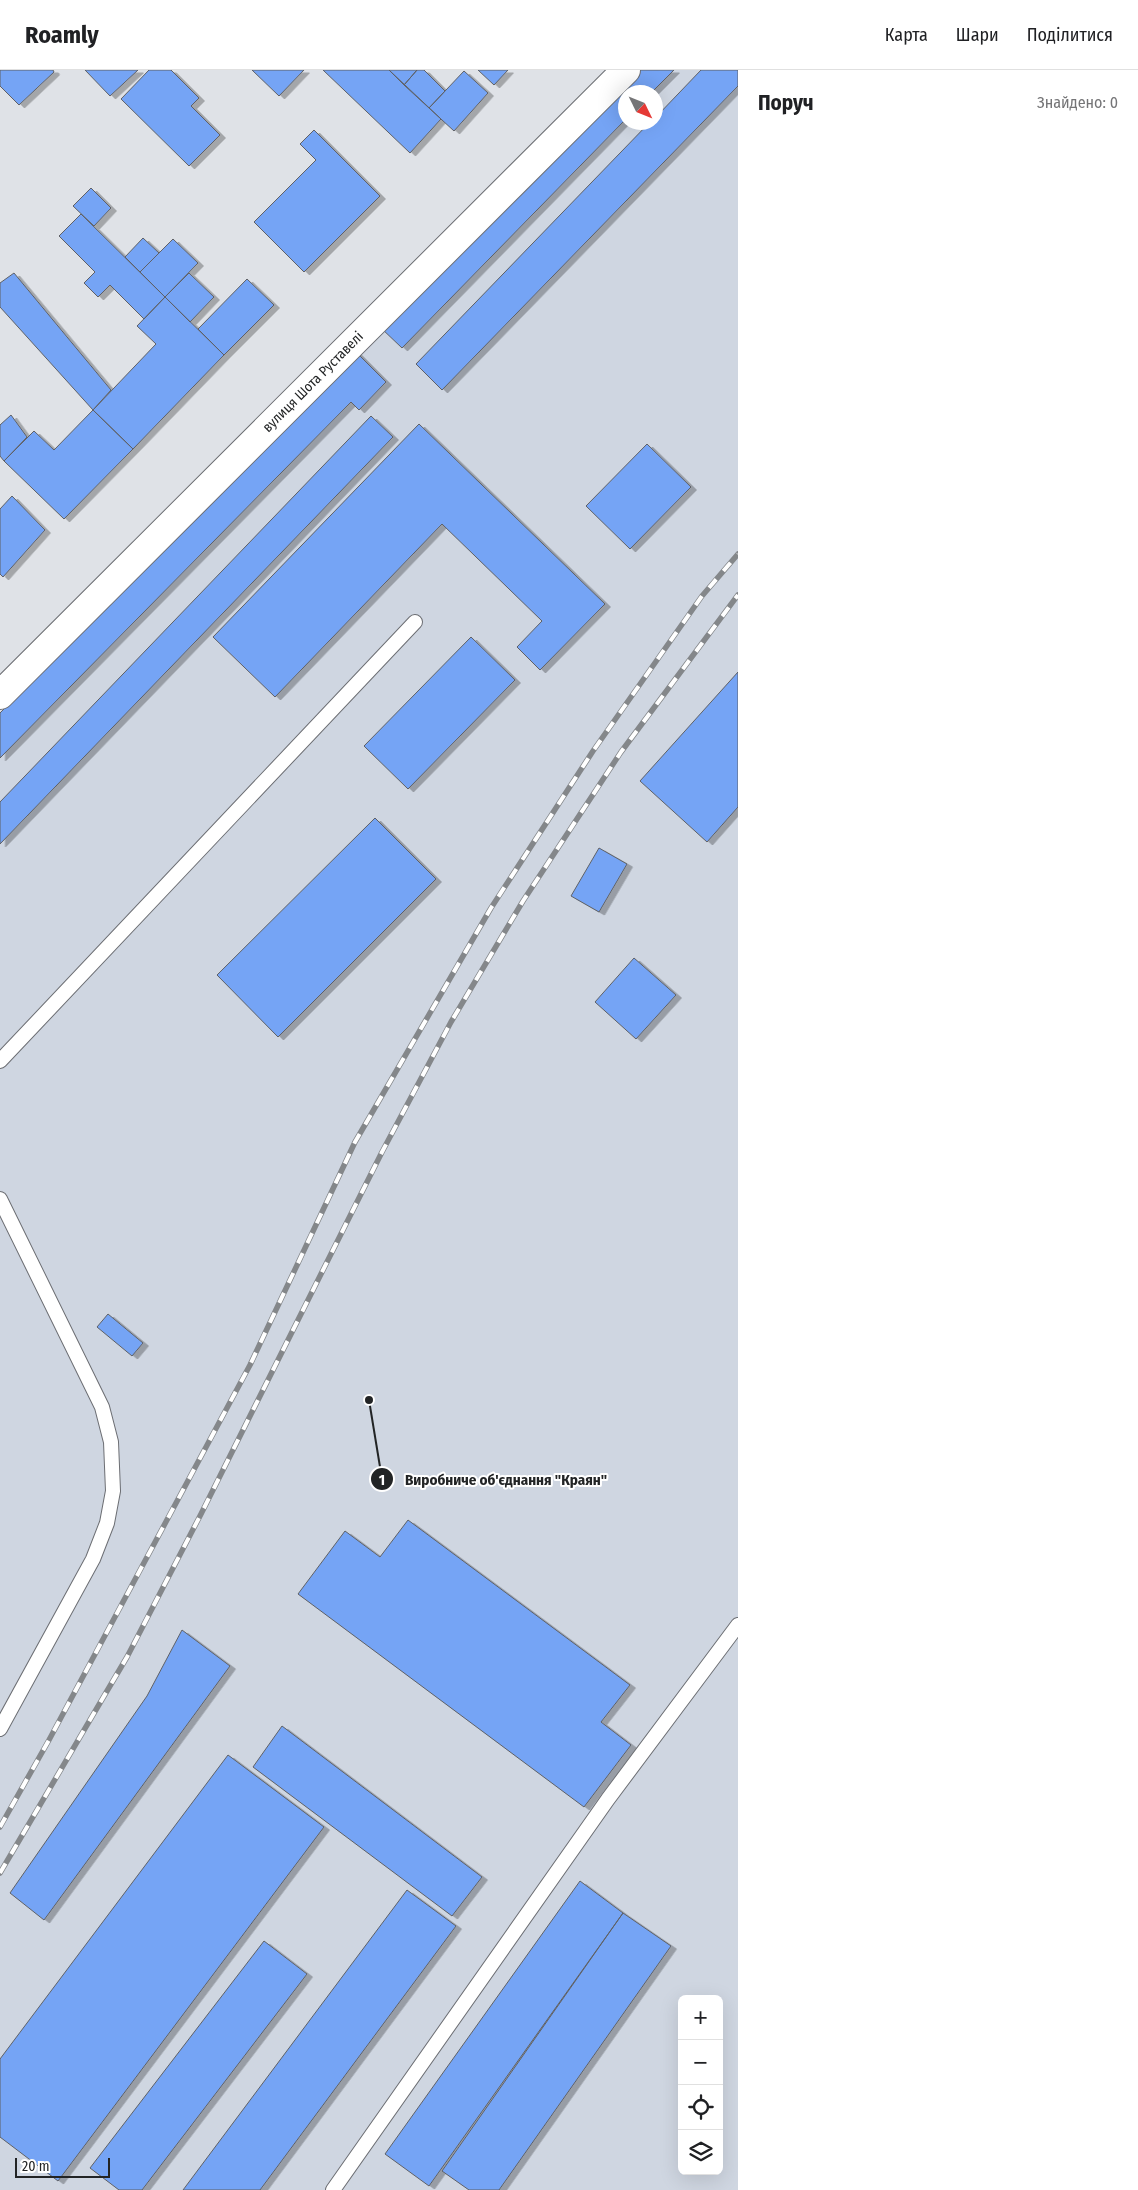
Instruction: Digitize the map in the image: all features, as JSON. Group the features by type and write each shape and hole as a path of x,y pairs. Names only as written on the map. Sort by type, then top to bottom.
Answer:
{"street":[{"name":"вулиця Шота Руставелі","path":"0,694 626,70"}],"lane":[{"path":"0,1061 415,622"},
{"path":"0,1199 102,1407 111,1442 113,1491 107,1523 93,1559 0,1729"},
{"path":"333,2190 608,1799 738,1625"}],"shaded area":[{"path":"630,70 738,70 738,2190 0,2190 0,713"}],"building":[{"path":"0,70 53,70 54,72 19,105 0,86"},
{"path":"85,70 138,70 110,96"},
{"path":"149,70 171,70 199,98 191,106 220,135 189,166 121,99"},
{"path":"252,70 304,70 279,96"},
{"path":"323,70 389,70 441,119 410,153"},
{"path":"389,70 417,70 404,85"},
{"path":"417,70 424,70 445,91 429,108 404,85"},
{"path":"478,70 508,70 494,85"},
{"path":"630,70 674,70 659,85 618,85 618,127 402,348 380,327"},
{"path":"701,70 738,70 738,86 442,390 416,364 642,130 663,130 663,110"},
{"path":"464,71 488,93 454,131 429,108"},
{"path":"314,130 380,196 304,272 254,222 316,160 300,144"},
{"path":"91,188 111,208 94,226 73,206"},
{"path":"81,214 165,297 144,319 110,285 98,297 84,283 95,272 59,236"},
{"path":"143,238 159,253 140,272 125,257"},
{"path":"173,239 198,263 165,297 140,272"},
{"path":"14,273 111,390 93,410 0,307 0,283"},
{"path":"189,273 214,297 190,322 165,297"},
{"path":"247,279 274,305 224,355 198,329"},
{"path":"165,297 224,355 133,449 93,410 156,344 137,326"},
{"path":"356,352 386,382 359,410 351,402 0,758 0,713"},
{"path":"93,410 133,449 64,519 4,461 34,431 54,450"},
{"path":"11,415 27,437 4,461 0,456 0,425"},
{"path":"371,416 393,437 0,844 0,802"},
{"path":"419,424 605,604 540,670 517,647 542,621 442,524 275,697 213,637"},
{"path":"647,444 691,487 630,549 586,506"},
{"path":"12,496 45,530 3,577 0,574 0,509"},
{"path":"471,637 515,680 408,789 364,746"},
{"path":"738,672 738,807 707,842 640,781"},
{"path":"375,818 436,879 278,1037 217,975"},
{"path":"599,848 627,864 599,912 571,896"},
{"path":"634,958 676,995 636,1039 595,1002"},
{"path":"108,1314 143,1343 132,1356 97,1327"},
{"path":"408,1520 630,1685 601,1722 631,1745 584,1807 298,1594 345,1531 380,1557"},
{"path":"182,1630 230,1666 44,1920 10,1893 147,1696"},
{"path":"282,1726 482,1877 452,1916 253,1767"},
{"path":"228,1755 324,1827 58,2181 0,2137 0,2059"},
{"path":"580,1881 623,1913 429,2186 385,2154"},
{"path":"407,1890 456,1926 260,2190 183,2190"},
{"path":"623,1913 671,1946 499,2190 469,2190 442,2171"},
{"path":"264,1941 307,1974 142,2190 119,2190 90,2168"}],"railway":[{"path":"0,1827 49,1740 250,1365 355,1142 491,908 593,751 702,596 738,554"},
{"path":"0,1873 127,1657 201,1514 382,1152 451,1022 523,901 621,752 738,595"}],"place":[{"name":"Виробниче об'єднання \"Краян\"","path":"369,1400"}]}
